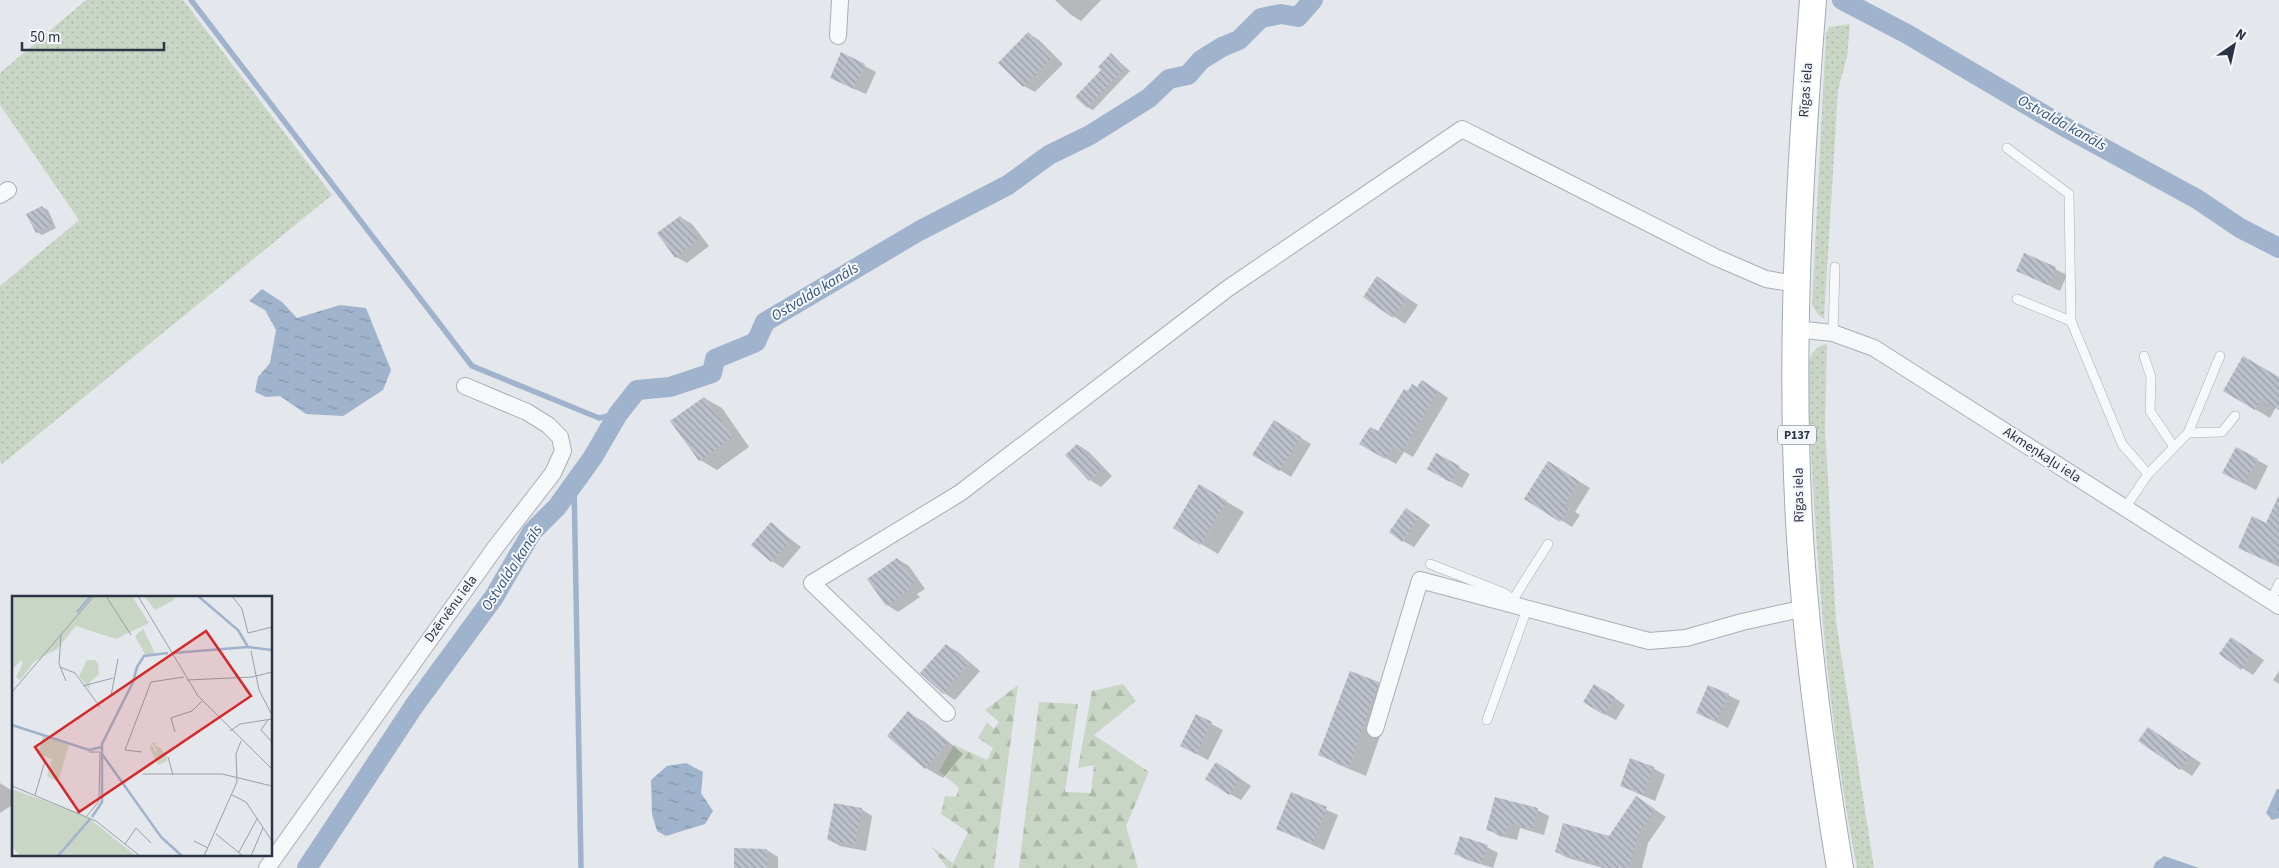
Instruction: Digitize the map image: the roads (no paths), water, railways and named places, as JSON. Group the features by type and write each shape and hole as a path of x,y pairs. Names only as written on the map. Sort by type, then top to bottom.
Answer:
{"main road":[{"name":"Rīgas iela","path":"1813,0 1796,284 1795,329 1800,535 1805,608 1822,757 1840,868"}],"street":[{"path":"838,36 840,0"},
{"path":"948,713 812,584 960,492 1227,289 1462,129 1715,258 1766,279 1796,284"},
{"name":"Akmeņkaļu iela","path":"1795,329 1833,333 1874,348 2275,603"},
{"name":"Dzērvēnu iela","path":"267,868 489,556 553,473 563,451 560,437 548,425 527,412 465,386"},
{"path":"1375,729 1420,580 1649,642 1686,638 1742,622 1805,608"}],"lane":[{"path":"2007,148 2069,194 2071,321 2122,444 2148,474"},
{"path":"1833,333 1835,267"},
{"path":"2017,299 2071,321"},
{"path":"2144,356 2151,377 2150,411 2174,447"},
{"path":"2125,508 2148,474 2188,433 2220,356"},
{"path":"2188,433 2222,432 2235,416"},
{"path":"1514,598 1548,544"},
{"path":"1430,564 1514,598 1527,609 1487,720"},
{"path":"2275,603 2279,583"}],"water":[{"path":"262,289 282,302 297,318 340,305 366,308 391,370 383,390 343,416 306,414 280,396 266,397 255,392 258,377 270,363 276,330 265,310 249,301"},
{"path":"686,763 703,772 701,793 713,811 705,824 666,836 657,831 652,814 651,780 667,766"},
{"path":"2277,789 2279,789 2279,818 2272,820 2266,813"},
{"path":"2164,856 2199,868 2153,868 2156,862"}],"waterway":[{"path":"191,0 472,366 599,418 618,414"},
{"name":"Ostvalda kanāls","path":"307,868 414,706 494,597 532,532 557,507 593,457 618,414 637,390 670,387 712,373 715,359 756,342 765,322 919,231 1008,185 1049,155 1090,135 1149,98 1169,79 1188,75 1201,60 1222,47 1239,40 1261,18 1281,14 1298,17 1313,0"},
{"name":"Ostvalda kanāls","path":"1842,0 1907,34 2063,126 2197,199 2240,228 2279,248"},
{"path":"574,482 581,868"}]}
